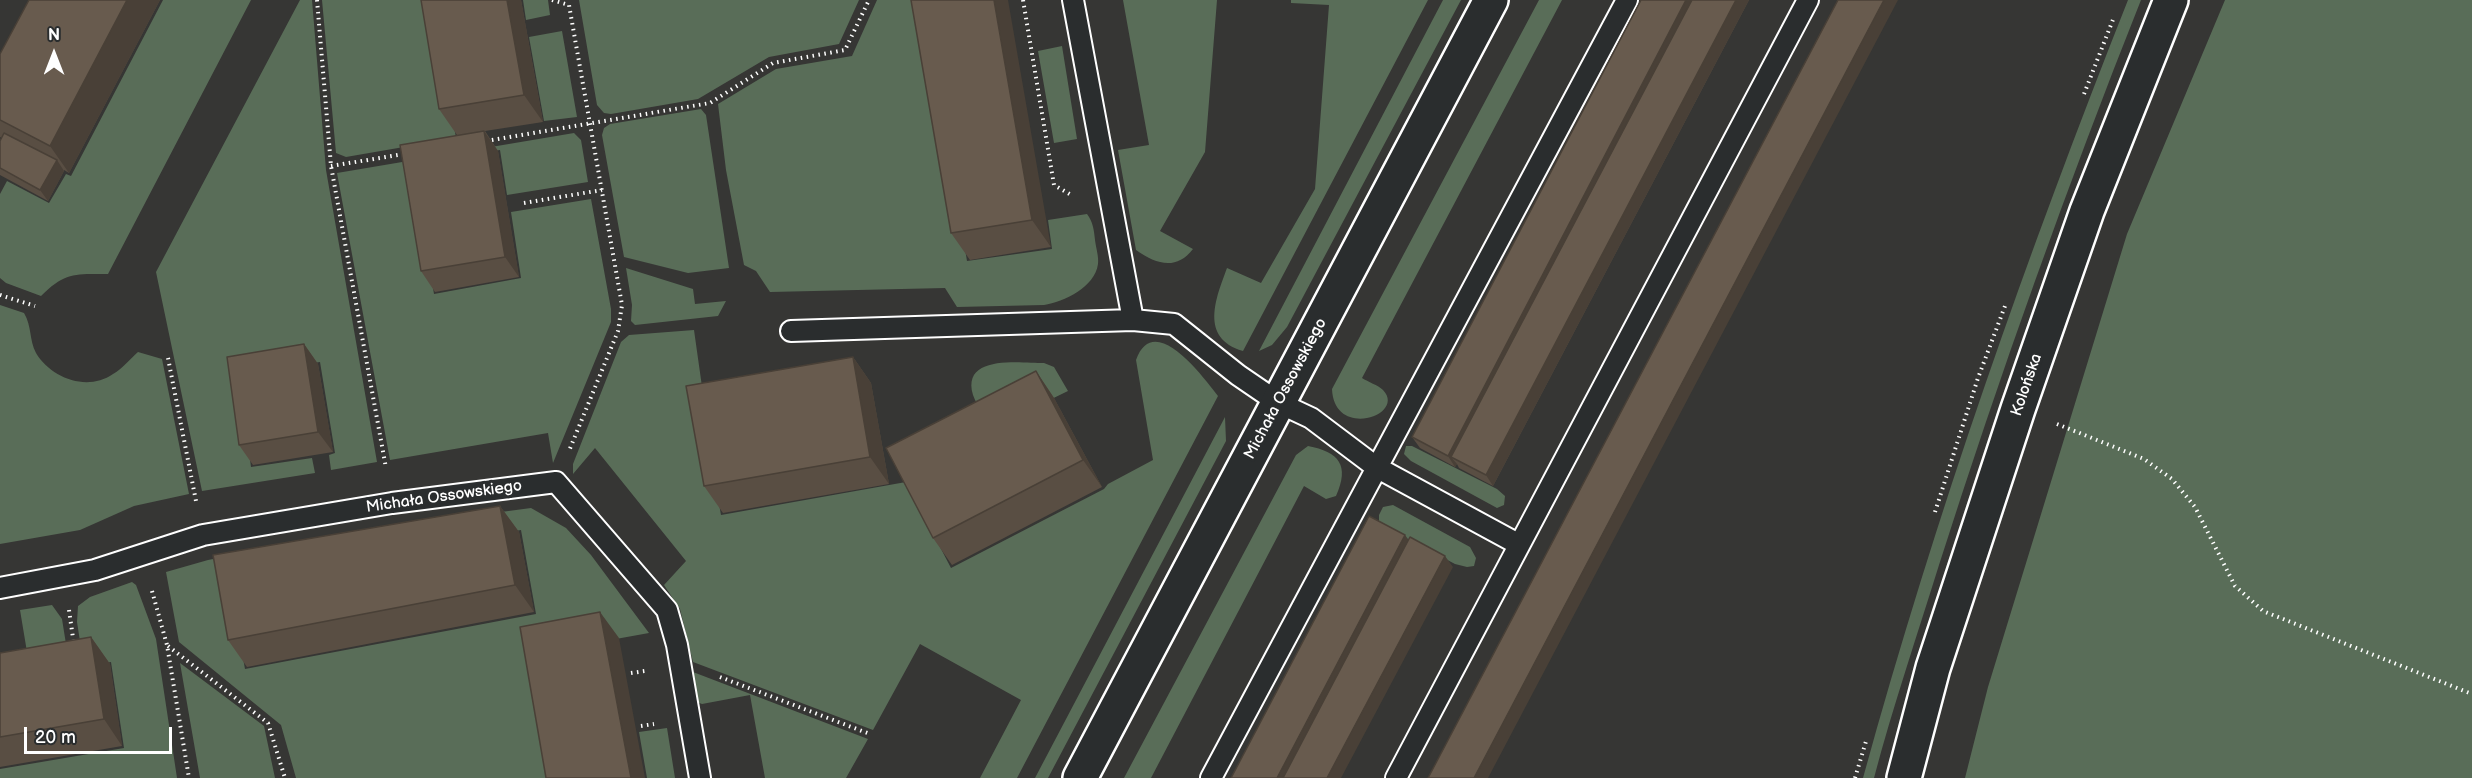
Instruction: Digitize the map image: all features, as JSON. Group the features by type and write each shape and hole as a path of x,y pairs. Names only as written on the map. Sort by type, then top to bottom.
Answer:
{"street":[{"name":"Michała Ossowskiego","path":"1080,778 1491,0"},
{"name":"Kolońska","path":"1904,778 1934,668 2018,409 2087,211 2171,0"}],"lane":[{"path":"1072,0 1133,321"},
{"path":"1211,778 1627,0"},
{"path":"1396,778 1808,0"},
{"path":"791,331 1133,321 1174,324 1238,375 1279,403 1311,418 1376,467 1518,544"},
{"name":"Michała Ossowskiego","path":"0,588 95,570 203,535 392,503 556,482 667,610 679,661 700,778"}],"path":[{"path":"316,0 331,166 392,503"},
{"path":"552,0 569,5 622,305 618,331 569,452"},
{"path":"484,141 710,103 773,63 845,50 869,0"},
{"path":"1023,0 1054,185 1082,202"},
{"path":"331,166 413,153"},
{"path":"524,203 602,190"},
{"path":"0,295 35,306"},
{"path":"168,358 203,535"},
{"path":"2018,409 2144,459 2172,479 2195,507 2235,586 2263,611 2472,694"},
{"path":"152,589 167,645 189,778"},
{"path":"69,609 76,653"},
{"path":"167,645 268,723 285,778"},
{"path":"679,661 870,734"}],"green space":[{"path":"163,0 251,0 108,274 87,274 64,278 41,296 6,283 0,278 0,194 7,181 49,203 66,174 71,176"},
{"path":"300,0 312,0 326,170 377,462 331,470 329,455 335,453 320,362 239,375 251,467 312,458 315,473 202,491 156,272"},
{"path":"322,0 433,0 456,138 346,157 336,153"},
{"path":"523,0 548,0 550,15 526,20"},
{"path":"579,0 859,0 839,44 769,57 698,99 611,114 604,113 597,105"},
{"path":"877,0 923,0 967,261 1052,249 1048,220 1087,214 1094,229 1098,264 1091,280 1077,292 1060,301 1044,305 957,307 945,288 770,292 756,271 744,265 726,170 718,104 776,69 852,56"},
{"path":"1123,0 1217,0 1205,152 1160,231 1193,249 1173,263 1158,262 1136,250 1118,150 1149,145"},
{"path":"1291,0 1428,0 1243,351 1229,345 1220,337 1216,327 1214,316 1216,304 1227,268 1261,283 1315,189 1329,5 1291,3"},
{"path":"1443,0 1461,0 1287,327 1272,345 1259,351"},
{"path":"1539,0 1562,0 1362,378 1383,390 1388,399 1385,408 1378,414 1367,418 1355,418 1344,414 1336,405 1332,389"},
{"path":"2128,0 2141,0 2010,351 1939,565 1874,778 1863,778 1921,580 1985,385 2054,192"},
{"path":"2225,0 2472,0 2472,778 1965,778 1988,687 2127,234"},
{"path":"562,31 577,117 544,121 529,37"},
{"path":"1062,46 1077,139 1054,143 1038,51"},
{"path":"701,109 706,115 729,268 688,273 624,257 602,135 604,128 610,124"},
{"path":"574,133 581,140 588,182 507,195 500,150 412,164 434,294 521,278 511,212 591,199 611,309 611,322 553,463 548,433 390,460 337,173"},
{"path":"626,268 693,289 695,304 726,301 718,316 635,325 631,321 632,305"},
{"path":"0,305 24,313 36,353 51,369 70,380 92,382 103,379 120,369 138,352 162,359 189,494 134,506 80,530 0,544"},
{"path":"694,330 705,408 702,410 721,515 906,482 951,568 1104,489 1108,484 1153,460 1136,360 1144,346 1154,342 1166,344 1178,352 1218,396 1017,778 980,778 1021,700 920,644 873,730 693,662 680,609 664,585 686,561 595,448 573,474 573,464 621,342 629,335"},
{"path":"1008,362 1044,363 1054,367 1068,391 992,428 973,395 972,382 976,373 984,367"},
{"path":"1225,417 1226,441 1048,778 1035,778"},
{"path":"1308,446 1327,452 1339,462 1342,476 1336,496 1326,499 1304,486 1151,778 1124,778 1296,455"},
{"path":"1406,446 1412,446 1497,489 1505,496 1504,505 1497,508 1411,461 1404,454"},
{"path":"1393,505 1470,547 1476,558 1474,566 1455,564 1379,524 1379,515 1383,507"},
{"path":"531,508 566,528 591,555 649,633 533,654 556,778 296,778 281,725 179,642 166,572 208,560 250,552 229,582 245,669 536,614 521,530 460,541 456,518"},
{"path":"132,582 136,585 156,639 177,778 0,778 0,769 124,748 111,662 84,667 77,622 78,606 90,597"},
{"path":"52,605 62,619 70,669 31,676 20,610"},
{"path":"180,663 264,726 275,778 200,778"},
{"path":"693,672 868,739 846,778 765,778 750,695 702,704 697,702"},
{"path":"667,728 675,778 647,778 639,732"}],"building":[{"path":"29,0 127,0 50,146 0,120 0,54"},
{"path":"421,0 507,0 524,95 439,109"},
{"path":"911,0 994,0 1032,220 951,233"},
{"path":"1641,0 1686,0 1448,456 1412,437"},
{"path":"1692,0 1736,0 1486,475 1451,457"},
{"path":"1838,0 1884,0 1474,778 1428,778"},
{"path":"484,131 505,257 421,271 400,145"},
{"path":"4,133 57,160 40,190 0,168 0,141"},
{"path":"304,344 318,432 239,445 227,357"},
{"path":"853,357 870,457 704,486 686,386"},
{"path":"1036,371 1083,460 933,538 886,448"},
{"path":"500,506 515,585 228,640 213,555"},
{"path":"1369,516 1405,535 1277,778 1231,778"},
{"path":"1410,537 1445,556 1327,778 1283,778"},
{"path":"600,612 631,778 546,778 520,627"},
{"path":"91,637 104,719 0,737 0,653"}]}
